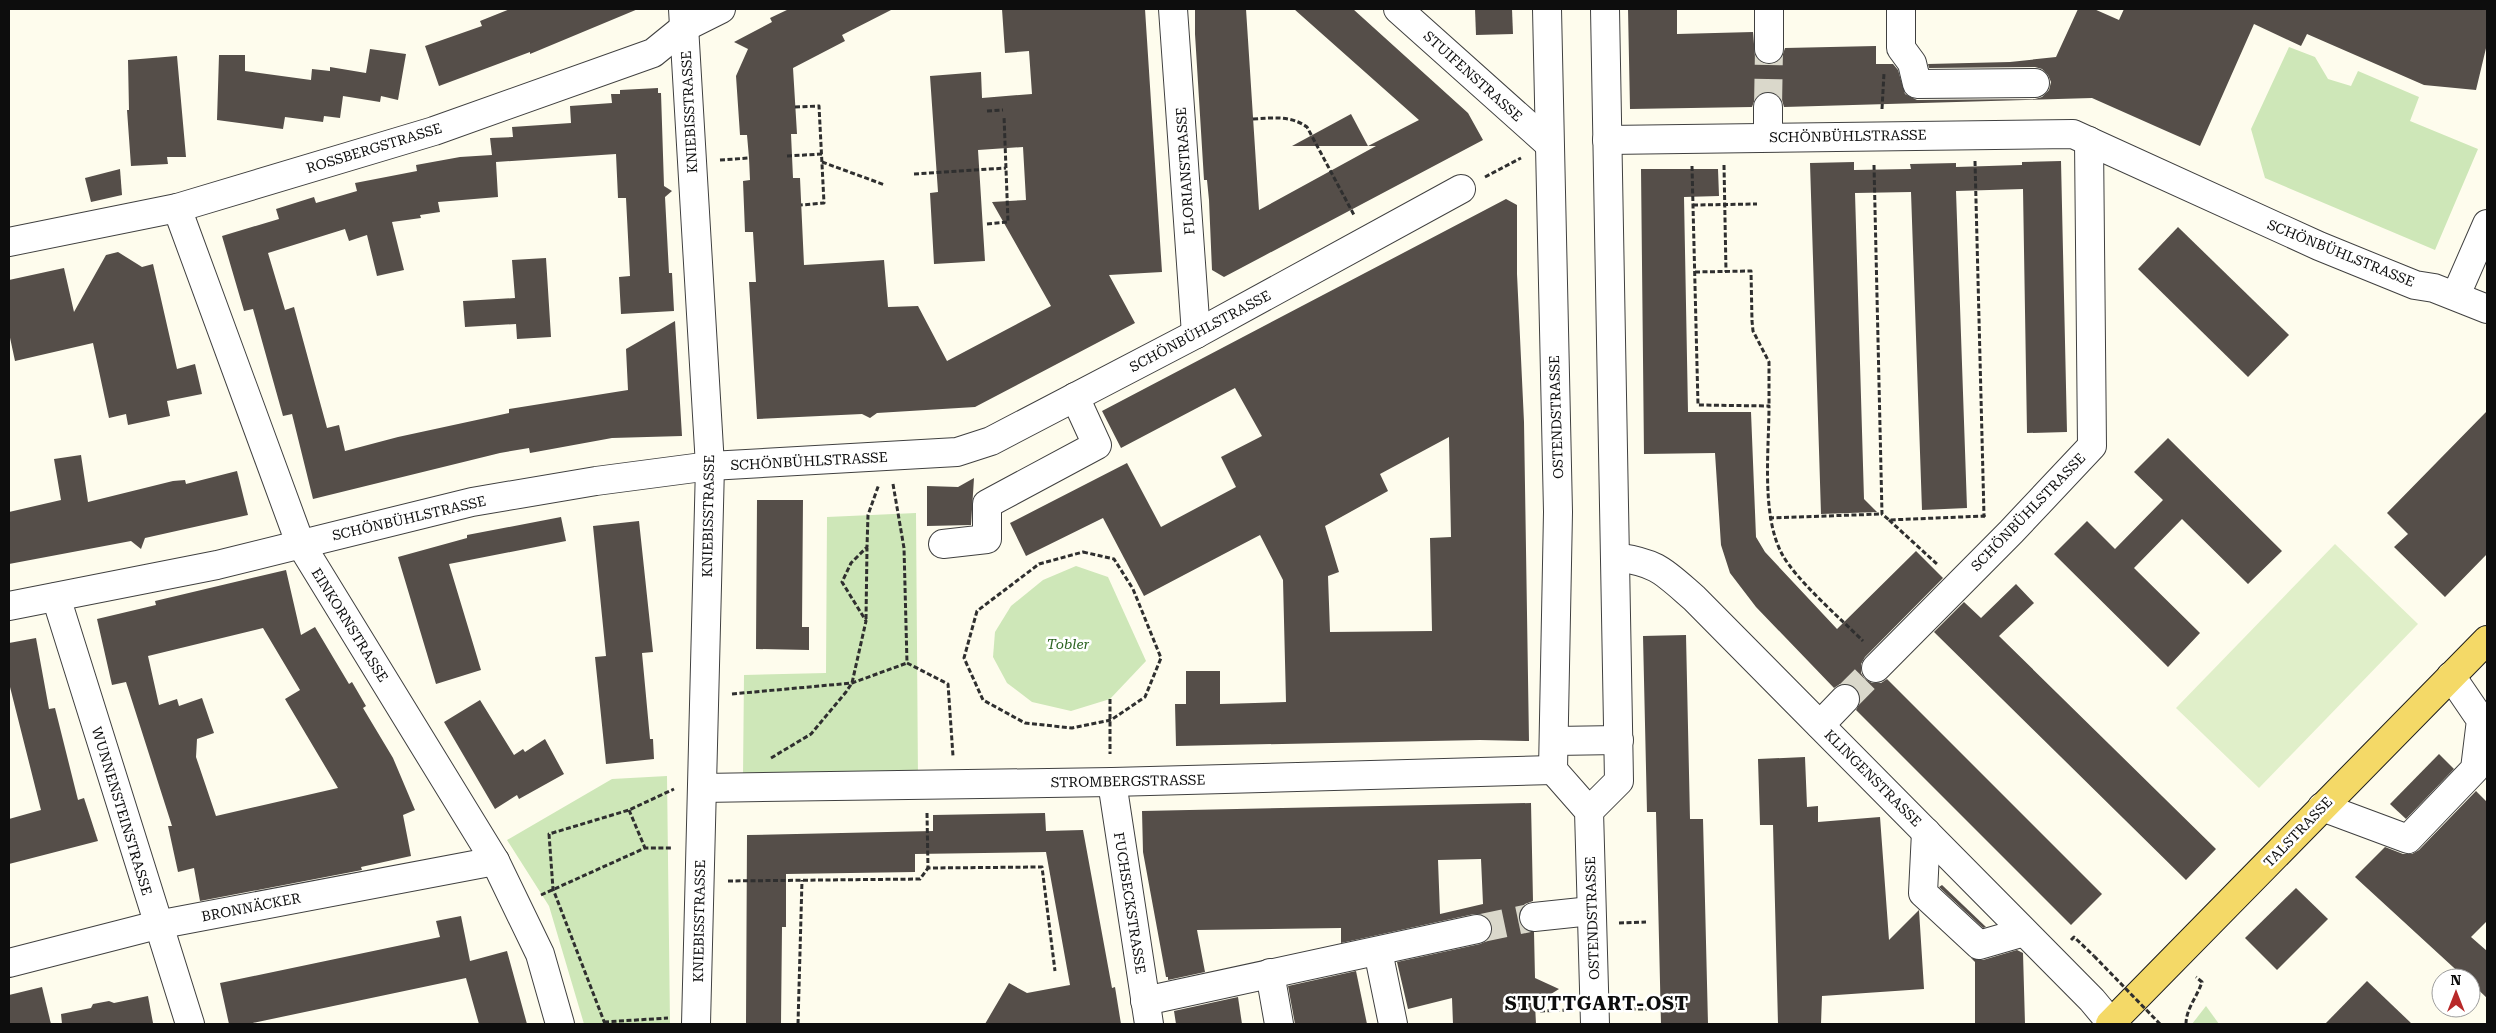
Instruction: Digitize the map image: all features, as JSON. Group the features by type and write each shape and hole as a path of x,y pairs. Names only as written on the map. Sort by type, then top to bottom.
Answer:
{"main road":[{"name":"TALSTRASSE","path":"2112,1023 2487,640"}],"street":[{"name":"ROSSBERGSTRASSE","path":"9,242 176,208 434,131 653,53 684,18 721,9"},
{"name":"FLORIANSTRASSE","path":"1173,9 1196,334"},
{"name":"STUIFENSTRASSE","path":"1398,9 1549,144"},
{"name":"OSTENDSTRASSE","path":"1547,9 1558,512 1553,770"},
{"path":"1553,770 1589,811 1619,781 1605,9"},
{"path":"1769,9 1769,49"},
{"path":"1901,9 1901,48 1912,63 1917,84 2036,83"},
{"name":"KNIEBISSTRASSE","path":"684,18 710,466 697,1020"},
{"path":"1768,107 1768,136"},
{"name":"SCHÖNBÜHLSTRASSE","path":"1607,140 1873,134 2072,134 2319,246 2414,285 2434,288 2456,295 2487,309"},
{"name":"SCHÖNBÜHLSTRASSE","path":"1880,665 2008,535 2092,446 2089,141"},
{"name":"SCHÖNBÜHLSTRASSE","path":"9,606 217,565 472,502 596,481 710,466 957,452 991,440 1196,334 1461,189"},
{"name":"EINKORNSTRASSE","path":"176,208 300,543 495,861 540,954 560,1024"},
{"path":"2456,295 2487,224"},
{"path":"943,544 987,539 987,504 1097,445 1075,397"},
{"name":"KLINGENSTRASSE","path":"1616,557 1645,562 1661,569 1694,598 2112,1023"},
{"name":"WUNNENSTEINSTRASSE","path":"56,598 157,925 190,1024"},
{"path":"2322,807 2408,839 2475,769 2481,720 2451,676"},
{"path":"1820,724 1845,699"},
{"path":"1554,741 1619,740"},
{"name":"STROMBERGSTRASSE","path":"702,783 741,788 1112,782 1553,770"},
{"name":"FUCHSECKSTRASSE","path":"1112,782 1147,1013"},
{"name":"OSTENDSTRASSE","path":"1589,811 1596,1024"},
{"path":"1926,832 1923,893 1979,946 2024,932"},
{"name":"BRONNÄCKER","path":"9,963 157,925 495,861"},
{"path":"1534,917 1591,911"},
{"path":"1147,1013 1270,972 1477,929"},
{"path":"1378,951 1393,1024"},
{"path":"1270,972 1279,1024"}],"path":[{"path":"1882,101 1884,70"},
{"path":"796,107 819,106 822,154 824,203 801,205"},
{"path":"987,111 1003,110"},
{"path":"988,224 1008,222 1004,116"},
{"path":"1253,119 1284,117 1298,120 1307,127 1366,241"},
{"path":"1873,134 1882,514"},
{"path":"1974,134 1984,516"},
{"path":"1723,137 1726,272"},
{"path":"1692,138 1698,404 1769,406"},
{"path":"1461,189 1549,144"},
{"path":"787,156 822,154"},
{"path":"822,162 885,185"},
{"path":"914,174 1006,168"},
{"path":"1693,205 1757,204"},
{"path":"1695,272 1752,271 1753,331 1769,362 1769,518 1783,555 1801,578 1880,665"},
{"path":"741,788 756,767 812,734 852,683 866,621 868,515 889,457"},
{"path":"889,457 904,548 907,663"},
{"path":"1769,518 1882,514 1959,585"},
{"path":"1889,520 1984,516 2008,535"},
{"path":"866,621 842,582 851,563 867,548"},
{"path":"1083,552 1114,559 1132,589 1161,658 1145,697 1111,720 1072,728 1025,723 982,700 964,658 977,611 1039,564 1083,552"},
{"path":"704,695 744,694 852,683 907,663 948,684 954,784"},
{"path":"1110,699 1112,782"},
{"path":"697,1020 604,1023 553,889 549,834 629,810 674,788 679,781 702,783"},
{"path":"700,882 920,879 928,868 926,785"},
{"path":"629,810 645,848"},
{"path":"516,906 645,848 701,848"},
{"path":"928,868 1042,868 1055,971"},
{"path":"798,1024 802,880"},
{"path":"2078,940 2160,1024"},
{"path":"2186,1024 2186,1013 2198,996"}],"green space":[{"path":"2289,47 2315,57 2328,79 2351,86 2358,71 2419,97 2410,121 2478,149 2435,250 2265,178 2251,129"},
{"path":"916,513 918,780 743,777 744,675 826,673 827,517"},
{"path":"2335,544 2418,624 2259,788 2176,708"},
{"name":"Tobler","path":"1076,566 1108,577 1146,661 1110,699 1071,711 1032,702 1007,683 993,657 995,632 1011,606 1043,580"},
{"path":"667,776 670,1024 584,1024 549,906 507,840 612,779"},
{"path":"2206,1006 2219,1024 2192,1024"}],"building":[{"path":"510,9 638,9 530,54 530,52 439,86 425,46 482,26 480,21"},
{"path":"789,9 893,9 842,35 845,41 793,68 797,134 791,134 793,178 800,178 804,265 884,260 888,307 918,306 947,361 1051,306 992,202 1026,200 1023,147 978,150 985,261 934,264 930,193 938,192 930,76 981,72 982,98 1032,94 1029,51 1005,53 1002,9 1145,9 1162,272 1109,275 1135,323 975,407 877,413 870,418 862,414 757,419 749,282 756,282 753,232 745,232 743,181 750,180 749,158 747,135 740,135 736,76 748,49 734,42 772,22 770,18"},
{"path":"1195,9 1246,9 1259,210 1376,146 1368,146 1419,120 1294,9 1353,9 1468,113 1483,140 1224,277 1212,270 1209,200 1207,180 1204,180"},
{"path":"1475,9 1512,9 1513,34 1476,35"},
{"path":"1628,9 1677,9 1677,34 1753,32 1755,56 1761,62 1769,65 1776,63 1782,57 1785,48 1876,46 1876,64 1893,64 1898,70 1905,94 1917,100 2035,99 2042,97 2049,90 2051,82 2048,75 2042,69 2035,67 1929,68 1928,64 2010,62 2056,57 2078,9 2094,9 2119,20 2124,9 2487,9 2487,44 2476,90 2424,85 2307,34 2301,46 2254,24 2200,146 2092,98 1784,107 1782,100 1776,94 1768,91 1761,93 1755,99 1752,107 1630,109"},
{"path":"370,49 406,54 398,100 381,96 380,102 343,96 340,118 324,116 323,122 285,117 283,129 217,120 219,55 245,55 245,71 311,80 312,69 330,71 330,67 366,73"},
{"path":"177,56 186,157 167,157 168,164 131,166 127,110 129,110 128,60"},
{"path":"658,88 658,93 661,93 664,186 672,191 665,197 669,273 672,273 674,311 621,314 619,277 630,276 626,198 618,198 616,154 496,162 498,197 438,202 440,212 420,215 421,218 392,222 404,270 377,276 367,235 349,241 345,229 268,253 285,310 294,307 327,428 339,425 345,451 398,437 509,413 509,409 628,390 626,349 675,321 682,436 612,438 530,453 529,448 500,453 313,499 292,414 283,416 253,309 244,311 222,236 279,219 276,209 314,197 316,203 357,191 355,183 417,171 416,165 460,157 492,155 490,138 513,137 512,127 571,123 570,106 612,103 611,94 620,94 620,90"},
{"path":"1351,114 1368,146 1292,146"},
{"path":"2061,161 2067,432 2027,433 2023,189 1956,191 1967,508 1922,510 1911,192 1855,193 1864,499 1877,512 1821,514 1810,163 1854,162 1854,170 1911,169 1910,164 1956,163 1956,167 2022,165 2022,162"},
{"path":"120,169 122,195 91,202 85,178"},
{"path":"1641,169 1718,169 1719,196 1684,197 1688,412 1751,412 1756,537 1765,552 1837,629 1916,551 1943,578 1865,657 1861,664 1861,673 1865,679 1872,683 1881,683 1887,679 2102,894 2071,925 1856,710 1860,702 1860,695 1856,688 1848,684 1840,684 1834,688 1756,607 1730,573 1721,545 1715,453 1644,454"},
{"path":"1506,199 1517,205 1517,274 1524,422 1529,741 1480,740 1176,746 1175,704 1186,704 1186,671 1220,671 1220,704 1286,702 1283,580 1260,535 1144,596 1103,518 1026,556 1010,523 1127,463 1161,527 1236,487 1221,457 1262,436 1235,388 1121,448 1102,411","holes":["1449,437 1451,537 1430,538 1432,631 1330,632 1328,576 1339,572 1325,526 1388,491 1380,474"]},
{"path":"2178,227 2289,335 2248,377 2138,269"},
{"path":"118,252 142,267 153,264 177,369 195,364 202,394 167,401 170,416 128,425 126,414 109,418 93,343 15,361 9,333 9,280 64,268 74,312 106,255"},
{"path":"546,258 551,337 517,339 516,324 465,327 463,301 515,298 512,260"},
{"path":"2487,411 2487,554 2445,597 2394,547 2408,534 2387,513"},
{"path":"2168,438 2282,551 2248,584 2182,519 2134,568 2200,633 2168,667 2054,554 2087,521 2115,549 2163,500 2134,472"},
{"path":"81,455 88,502 173,481 185,480 186,484 237,471 248,515 145,538 141,549 131,541 9,564 9,512 61,500 54,459"},
{"path":"974,478 971,525 927,526 927,486 958,487"},
{"path":"757,500 803,500 802,627 809,627 809,650 756,649"},
{"path":"561,517 566,541 449,564 481,670 436,684 398,557 467,538 467,535"},
{"path":"639,521 653,652 642,653 650,739 653,739 654,759 606,764 595,657 606,656 593,526"},
{"path":"286,570 301,635 315,627 349,684 352,682 366,706 363,708 393,758 415,810 403,815 411,856 361,867 362,870 200,901 194,868 178,872 168,826 172,826 126,682 112,685 97,619 156,605 155,601","holes":["263,628 300,690 285,699 338,788 216,816 196,757 197,739 214,733 202,698 179,706 177,699 159,705 148,656"]},
{"path":"2016,584 2034,603 1999,636 2216,849 2186,880 1934,632 1964,602 1981,618"},
{"path":"1686,635 1690,819 1703,819 1708,1024 1661,1024 1656,812 1647,812 1643,636"},
{"path":"36,638 49,709 55,708 78,800 84,798 98,841 9,864 9,819 41,810 9,683 9,643"},
{"path":"480,700 514,755 523,749 525,752 545,739 564,774 519,799 517,795 495,809 444,722"},
{"path":"2439,754 2454,769 2406,819 2390,804"},
{"path":"1805,757 1807,807 1818,806 1818,822 1880,817 1889,940 1919,910 1924,989 1822,996 1821,1024 1778,1024 1773,825 1760,825 1758,759"},
{"path":"2476,791 2487,802 2487,921 2471,937 2487,951 2487,998 2481,992 2481,968 2454,968 2355,877 2385,847 2403,854 2412,854 2419,850"},
{"path":"1531,803 1533,901 1525,904 1520,910 1519,919 1522,927 1534,932 1535,978 1559,989 1535,1004 1536,1024 1453,1024 1452,998 1408,1009 1397,962 1487,941 1492,934 1492,926 1488,918 1481,914 1341,943 1341,928 1197,930 1205,972 1168,980 1143,852 1142,811","holes":["1481,859 1483,904 1440,914 1438,860"]},
{"path":"1045,813 1046,831 1083,830 1112,988 1115,987 1121,1024 985,1024 1009,983 1027,993 1070,985 1046,852 915,854 915,872 786,874 786,927 782,927 781,1024 746,1024 747,835 933,831 933,815"},
{"path":"1942,885 1986,927 1983,928 1939,887"},
{"path":"2296,888 2328,919 2277,970 2245,938"},
{"path":"461,916 470,961 507,951 527,1024 479,1024 466,978 248,1024 229,1024 220,983 440,937 436,921"},
{"path":"2017,950 2023,953 2025,1024 1975,1024 1975,962 1971,958 1983,960"},
{"path":"1356,971 1367,1024 1295,1024 1288,986"},
{"path":"2367,981 2412,1024 2325,1024"},
{"path":"42,987 51,1024 9,1024 9,995"},
{"path":"148,996 153,1023 156,1024 62,1024 61,1014 91,1008 93,1004 109,1001 114,1003"},
{"path":"1238,997 1242,1024 1176,1024 1174,1011"}],"tunnel":[{"path":"1768,107 1769,49"},
{"path":"1845,699 1876,668"},
{"path":"1477,929 1534,917"}],"district":[{"name":"STUTTGART-OST","path":"1597,1003"}]}
